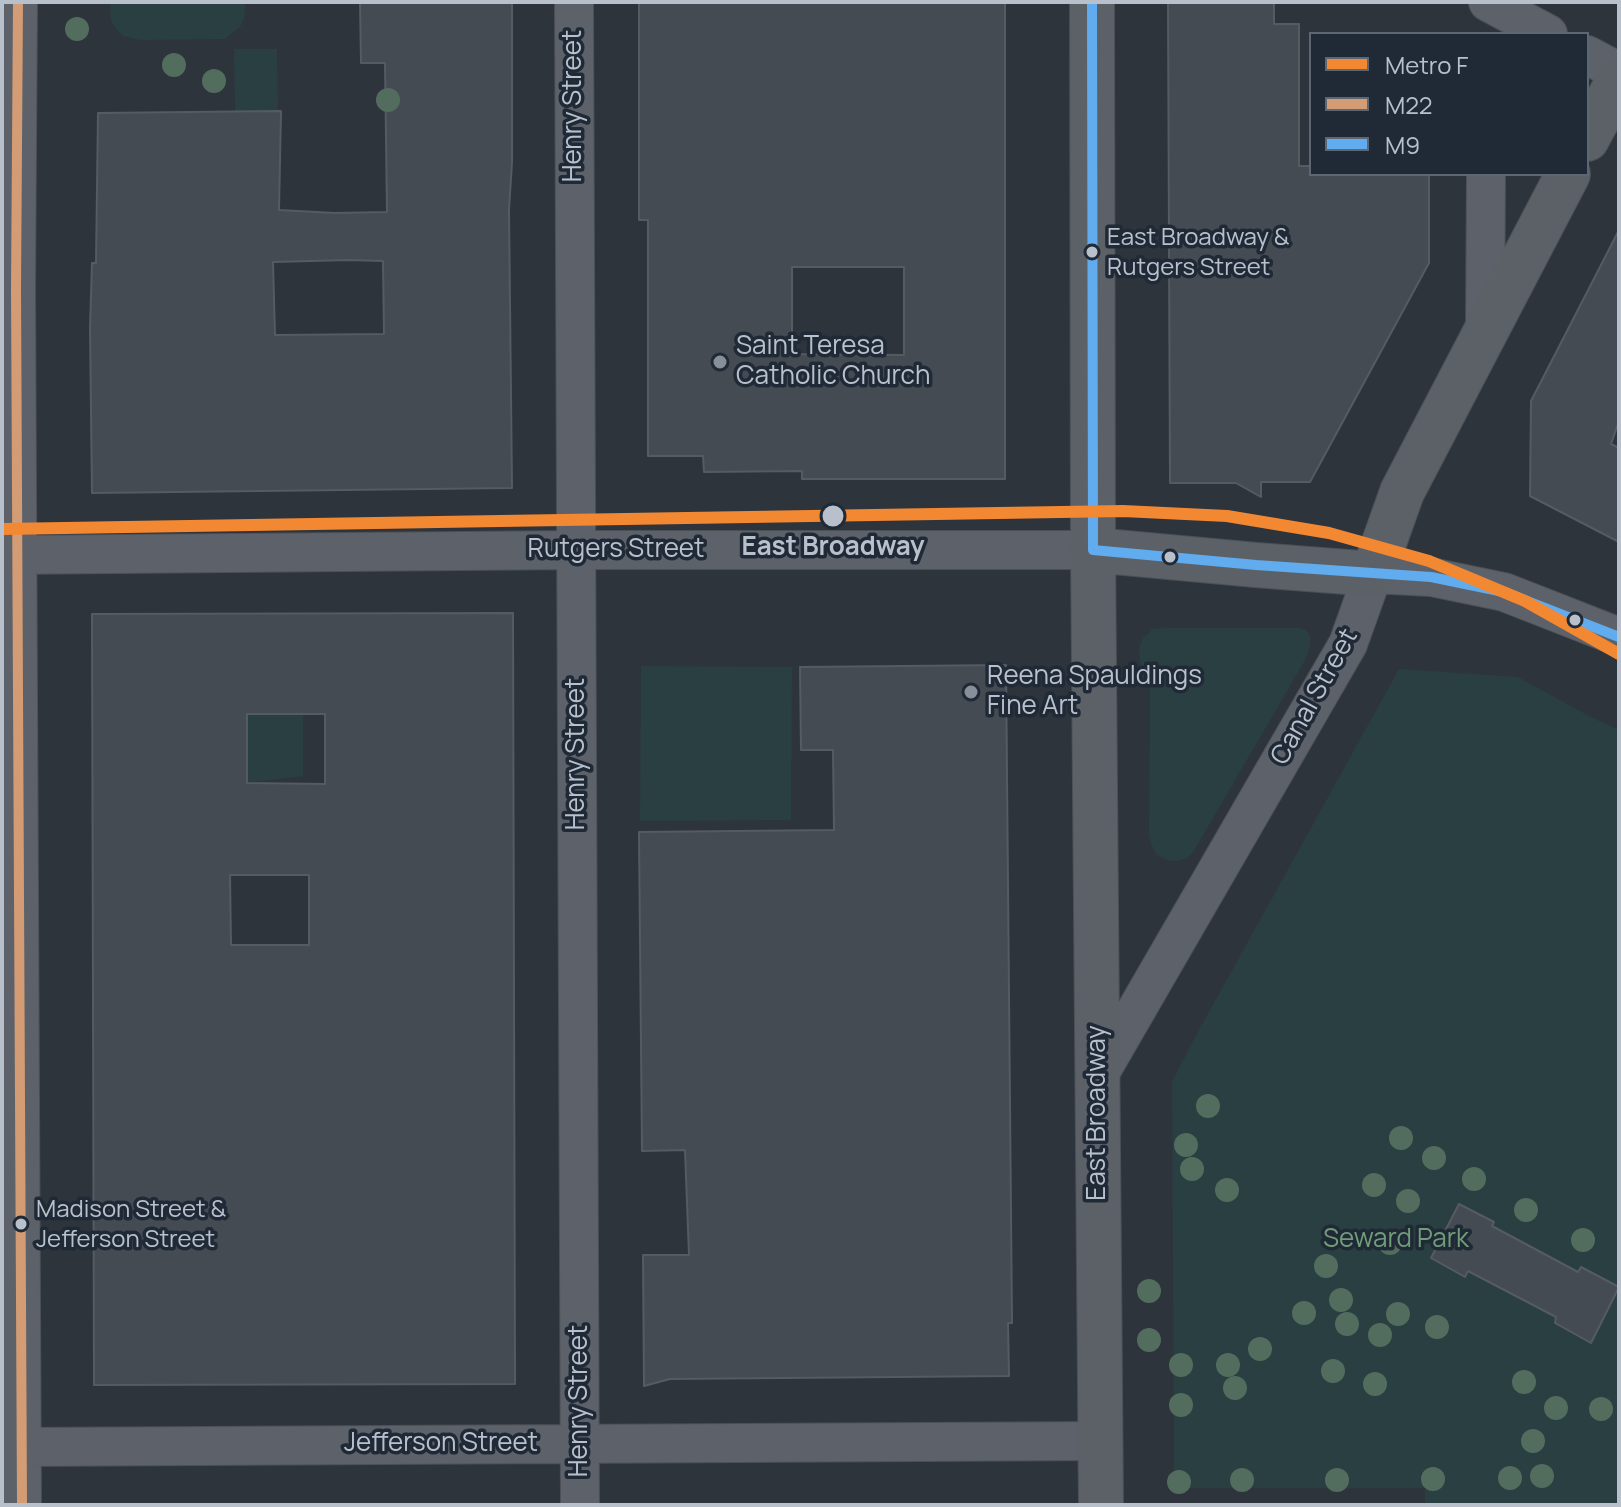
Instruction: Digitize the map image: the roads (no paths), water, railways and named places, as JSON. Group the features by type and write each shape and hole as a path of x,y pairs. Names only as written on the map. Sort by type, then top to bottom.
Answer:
{"main road":[{"name":"East Broadway","path":"1092,2 1101,1505"},
{"path":"1589,135 1619,79"},
{"name":"Canal Street","path":"1373,574 1402,492 1567,176"},
{"name":"Rutgers Street","path":"1093,550 1373,574"}],"street":[{"path":"18,2 10,643 22,1505"},
{"name":"Henry Street","path":"574,2 580,1505"},
{"path":"1487,32 1488,2 1544,32"},
{"path":"1589,56 1619,72"},
{"path":"1485,331 1486,176"},
{"name":"Rutgers Street","path":"10,555 1093,550"},
{"path":"1373,574 1431,577 1504,592 1619,637"},
{"name":"Canal Street","path":"1097,1078 1348,644 1373,574"},
{"name":"Jefferson Street","path":"22,1447 1101,1441"}],"metro line":[{"name":"F","path":"2,529 1123,511 1227,516 1329,533 1429,561 1525,601 1619,654"}],"place":[{"name":"East Broadway & Rutgers Street","path":"1092,252"},
{"name":"Saint Teresa Catholic Church","path":"720,362"},
{"name":"East Broadway","path":"833,516"},
{"name":"Reena Spauldings Fine Art","path":"971,692"},
{"name":"Madison Street & Jefferson Street","path":"21,1224"}],"park label":[{"name":"Seward Park","path":"1396,1240"}]}
